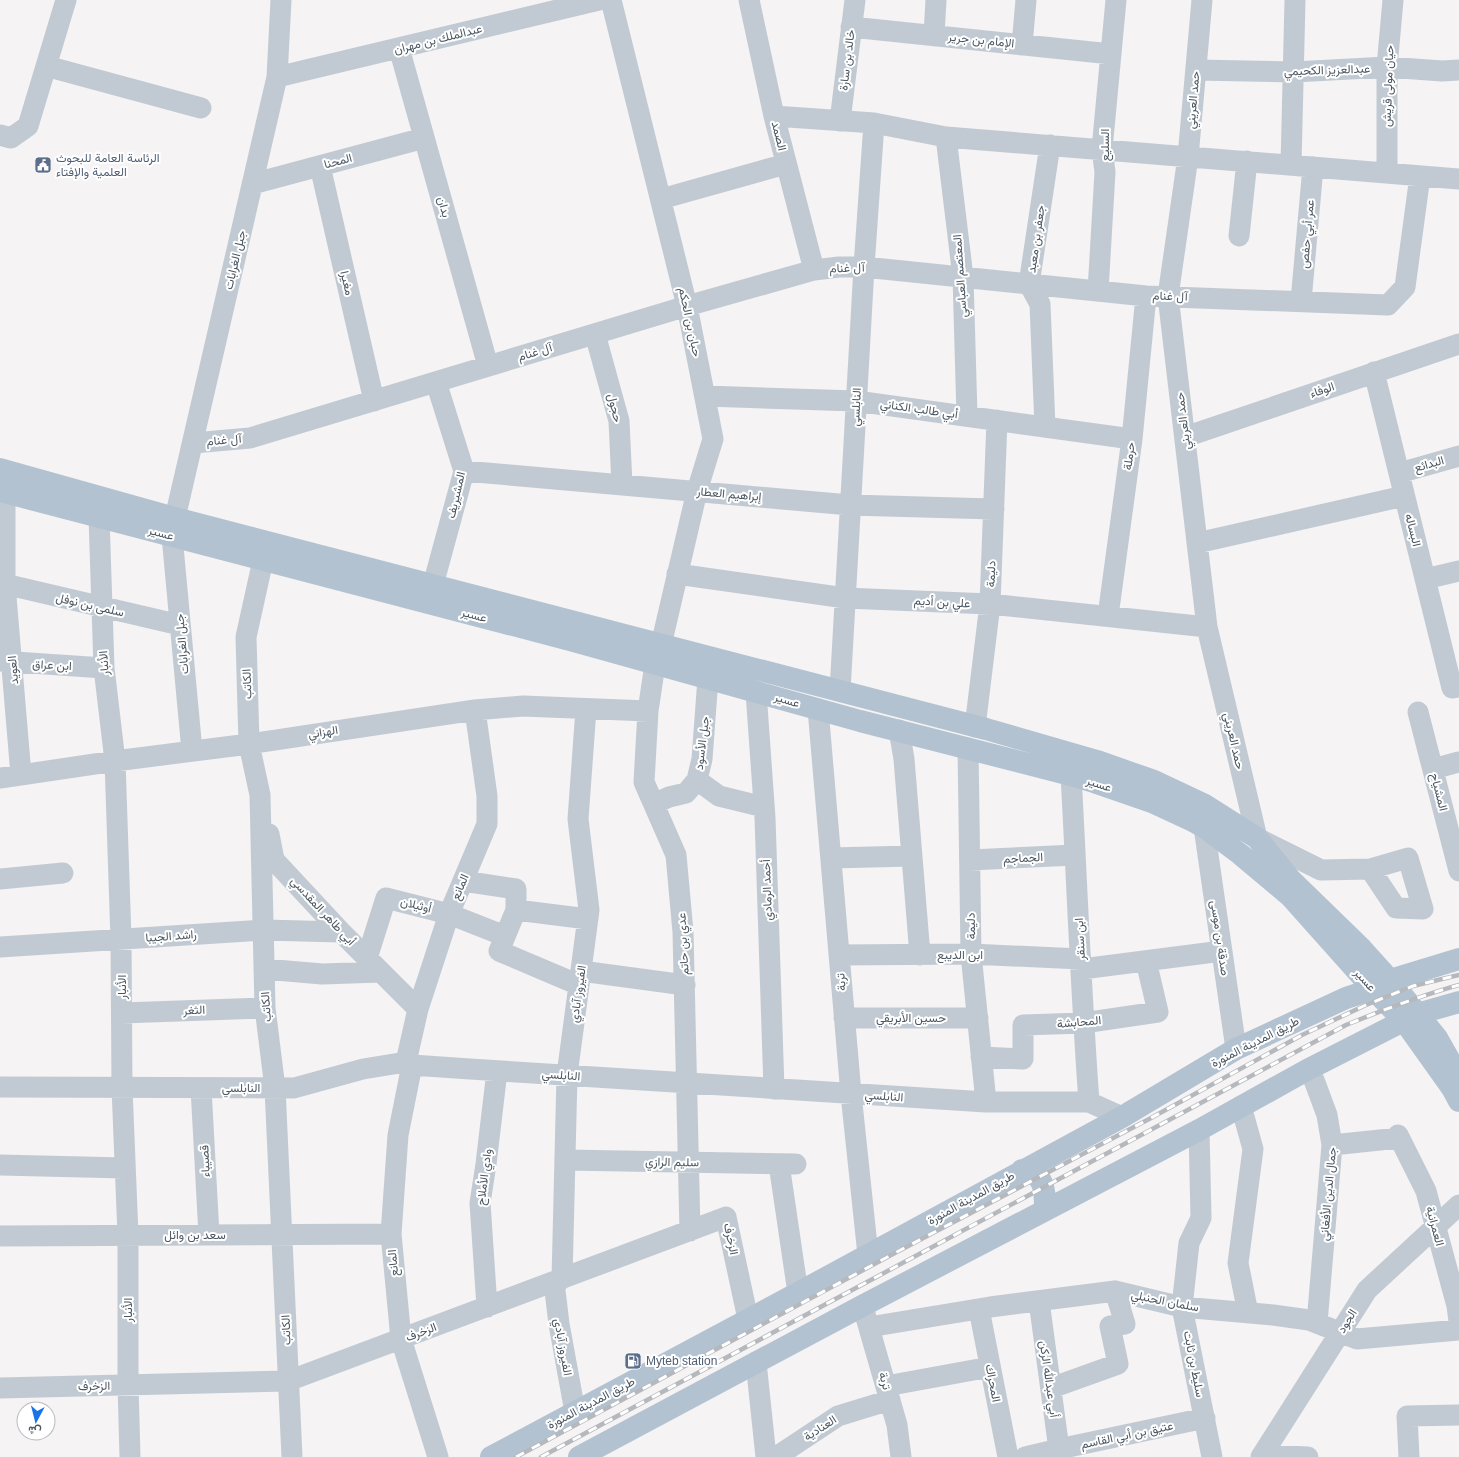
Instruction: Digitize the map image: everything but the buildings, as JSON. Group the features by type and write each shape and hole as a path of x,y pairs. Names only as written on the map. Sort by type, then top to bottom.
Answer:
{"main road":[{"name":"عسير","path":"0,469 174,527 264,560 658,654 840,691 1098,761 1154,781 1205,805 1257,838 1291,880 1362,949 1382,985"},
{"name":"عسير","path":"2,492 99,517 174,527 433,585 658,654 708,678 818,709 1071,775 1152,802 1204,827 1240,854 1290,896 1382,985 1411,1018 1459,1101"},
{"name":"طريق المدينة المنورة","path":"491,1457 798,1293 1122,1117 1236,1049 1346,998 1459,959"},
{"path":"579,1457 1045,1209 1199,1130 1307,1070 1411,1018 1459,1002"},
{"name":"عسير","path":"1411,1018 1437,1038 1459,1077"},
{"path":"1022,1170 1034,1172 1040,1179 1043,1188 1045,1209"}],"street":[{"path":"0,135 11,138 28,126 66,0"},
{"name":"جبل الغرابات","path":"192,752 180,625 174,527 277,77 280,0"},
{"name":"عبدالملك بن مهران","path":"277,77 599,0"},
{"name":"حبان بن الحكم","path":"611,0 687,306 713,438 697,491 658,654"},
{"name":"الصمد","path":"749,0 774,116 814,270"},
{"name":"خالد بن سارة","path":"840,121 855,0"},
{"path":"934,35 936,0"},
{"path":"1022,45 1026,0"},
{"name":"السليع","path":"1098,291 1105,172 1102,149 1116,0"},
{"name":"حمد العريني","path":"1202,0 1188,157 1168,296 1207,627 1257,838"},
{"path":"1291,165 1295,0"},
{"name":"حيان مولى قريش","path":"1387,173 1387,67 1393,0"},
{"name":"الإمام بن جرير","path":"851,27 1111,54"},
{"name":"بدان","path":"399,48 488,366"},
{"path":"46,66 201,108"},
{"name":"عبدالعزيز الكحيمي","path":"1196,70 1294,72 1387,67 1442,71 1459,70"},
{"path":"774,116 874,123 946,137 1459,179"},
{"name":"النابلسي","path":"840,691 844,598 874,123"},
{"name":"المعتصم العباسي","path":"946,137 963,277 967,416"},
{"name":"المحنا","path":"252,184 424,138"},
{"name":"جعفر بن معبد","path":"1045,427 1040,304 1029,284 1050,145"},
{"path":"1239,236 1247,161"},
{"path":"661,199 786,164"},
{"name":"مغيرا","path":"320,166 374,401"},
{"name":"عمر أبي حفص","path":"1301,301 1313,167"},
{"name":"آل غنام","path":"192,443 250,438 687,306 814,270 839,267 864,267 1146,296 1388,305 1405,287 1420,176"},
{"name":"حرملة","path":"1108,616 1132,439 1146,296"},
{"name":"حجول","path":"595,334 619,421 622,485"},
{"name":"الوفاء","path":"1185,437 1459,344"},
{"name":"البساله","path":"1374,372 1425,579 1455,688"},
{"name":"المشيريف","path":"433,585 464,471 436,382"},
{"name":"أبي طالب الكناني","path":"705,396 856,401 1132,439"},
{"name":"دليمة","path":"975,727 990,604 997,420"},
{"name":"البدائع","path":"1399,473 1459,456"},
{"name":"إبراهيم العطار","path":"464,471 850,505 994,509"},
{"name":"العويد","path":"2,492 6,662 21,775"},
{"path":"1197,543 1404,496"},
{"name":"الأنبار","path":"99,517 104,668 115,761 122,939 122,1088 128,1235 128,1385 130,1457"},
{"name":"الكاتب","path":"264,560 246,637 249,744 260,795 265,1008 275,1088 292,1457"},
{"path":"1425,579 1459,571"},
{"name":"علي بن أديم","path":"678,574 844,598 990,604 1207,627"},
{"name":"سلمى بن نوفل","path":"3,584 180,625"},
{"name":"عدي بن حاتم","path":"658,654 648,711 644,782 676,854 683,932 685,985 690,1230"},
{"name":"ابن عراق","path":"6,662 104,668"},
{"name":"جبل الأسود","path":"654,804 669,797 686,793 697,780 702,759 708,678"},
{"name":"أحمد الرمادي","path":"756,692 764,807 774,1089"},
{"name":"الهزاني","path":"0,778 115,761 249,744 475,710 523,706 648,711"},
{"name":"الفيروز آبادي","path":"574,1412 559,1324 558,1281 565,1160 567,1075 589,910 578,819 586,709"},
{"name":"تربة","path":"818,709 844,1018 868,1255"},
{"name":"المانع","path":"438,1457 401,1339 391,1234 398,1135 418,1009 449,914 487,824 487,796 475,710"},
{"name":"المشياح","path":"1418,712 1459,871"},
{"path":"899,730 904,759 920,955"},
{"name":"دليمة","path":"968,748 971,954 986,1102"},
{"path":"1433,769 1459,762"},
{"name":"ابن سنقر","path":"1071,775 1083,1023 1090,1102"},
{"path":"697,780 719,796 764,807"},
{"name":"أبي طاهر المقدسي","path":"260,795 274,860 418,1009"},
{"name":"صدقة بن موسى","path":"1204,827 1236,1049"},
{"path":"1257,838 1321,870 1370,869"},
{"name":"الجماجم","path":"970,860 1075,855"},
{"path":"831,858 912,856"},
{"path":"0,879 63,873"},
{"path":"463,881 516,889 516,910 499,951 580,978 685,985"},
{"name":"أوثيلان","path":"374,965 386,898 449,914 505,936"},
{"path":"516,910 588,919"},
{"name":"راشد الجيبا","path":"0,946 264,930 342,932"},
{"name":"ابن الديبع","path":"839,955 971,954 1081,964 1146,961 1222,951"},
{"name":"المحابشة","path":"982,1057 1023,1059 1023,1025 1083,1023 1158,1012 1146,961"},
{"path":"264,969 322,974 374,965"},
{"name":"الثغر","path":"122,1013 265,1008"},
{"name":"حسين الأبريقي","path":"844,1018 978,1018"},
{"name":"النابلسي","path":"0,1087 294,1088 363,1069 409,1064 497,1071 986,1102 1090,1102 1122,1117"},
{"name":"جمال الدين الأفغاني","path":"1307,1070 1314,1080 1327,1115 1332,1145 1317,1323"},
{"name":"وادي الأملاح","path":"487,1307 480,1203 497,1071"},
{"name":"قصيباء","path":"201,1088 209,1235"},
{"path":"1241,1106 1253,1149 1238,1263 1248,1313"},
{"name":"سليط بن ثابت","path":"1199,1130 1201,1218 1189,1243 1182,1307 1212,1457"},
{"name":"العمرانية","path":"1332,1145 1399,1136 1426,1191 1457,1306 1459,1321"},
{"name":"سليم الرازي","path":"565,1160 788,1164 798,1293"},
{"path":"0,1165 125,1168"},
{"name":"الجود","path":"1261,1456 1367,1290 1435,1226 1459,1206"},
{"name":"الزخرف","path":"0,1388 288,1382 726,1217 748,1319"},
{"name":"سعد بن وائل","path":"0,1236 391,1234"},
{"path":"1051,1388 1118,1364 1110,1326 1125,1324 1115,1291"},
{"name":"سلمان الحنبلي","path":"869,1327 979,1309 1115,1291 1182,1307 1309,1320 1357,1339 1459,1330"},
{"name":"أبي عبدالله الركن","path":"1039,1301 1059,1453"},
{"name":"تربة","path":"862,1306 897,1425 901,1457"},
{"name":"المحراك","path":"979,1309 1008,1457"},
{"path":"756,1362 766,1457"},
{"name":"العنادية","path":"776,1457 838,1416 888,1393 990,1368"},
{"path":"1409,1457 1407,1416 1459,1415"},
{"name":"عتيق بن أبي القاسم","path":"1025,1457 1059,1453 1205,1418"},
{"path":"1261,1456 1308,1457"}],"railway":[{"path":"516,1457 893,1254 1151,1118 1302,1035 1366,1005 1413,986 1459,975"},
{"path":"541,1457 1346,1025 1459,985"}],"place":[{"name":"الرئاسة العامة للبحوث العلمية والإفتاء","path":"43,165"},
{"name":"Myteb station","path":"633,1361"}]}
